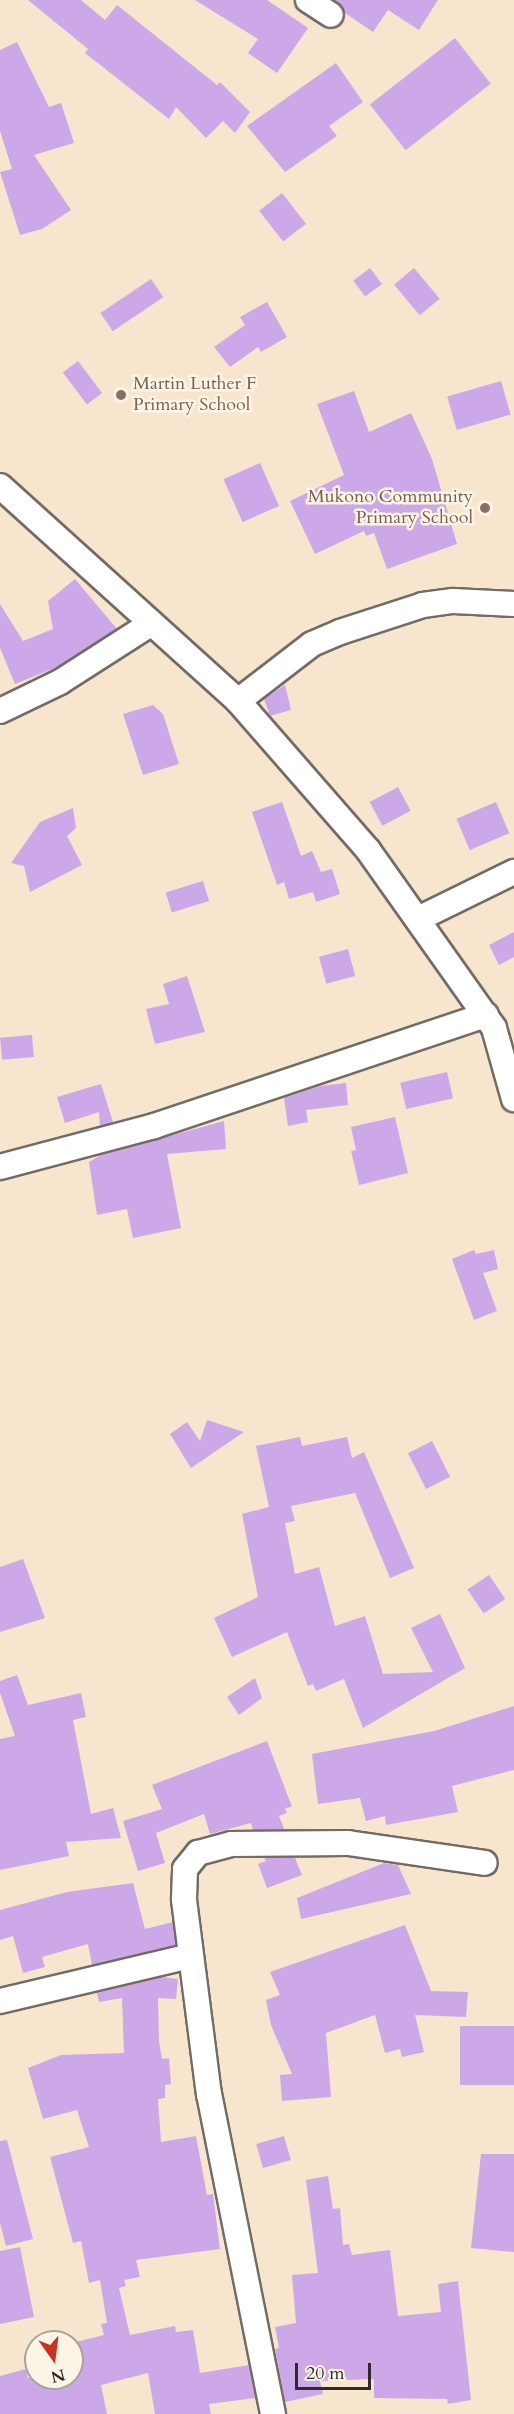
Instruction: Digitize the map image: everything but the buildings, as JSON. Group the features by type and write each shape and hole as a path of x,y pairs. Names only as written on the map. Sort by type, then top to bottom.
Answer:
{"street":[{"path":"308,0 331,15"},
{"path":"0,486 238,701 368,850 420,918 486,1015 500,1043 514,1099"},
{"path":"238,701 312,644 340,632 423,605 453,601 514,604"},
{"path":"0,711 60,682 152,622"},
{"path":"420,918 514,872"},
{"path":"0,1167 154,1126 486,1015"},
{"path":"273,2414 212,2111 191,1956 185,1869 198,1853 231,1844 348,1843 485,1863"},
{"path":"0,2001 191,1956"}],"place":[{"name":"Martin Luther F Primary School","path":"121,395"},
{"name":"Mukono Community Primary School","path":"485,508"}]}
